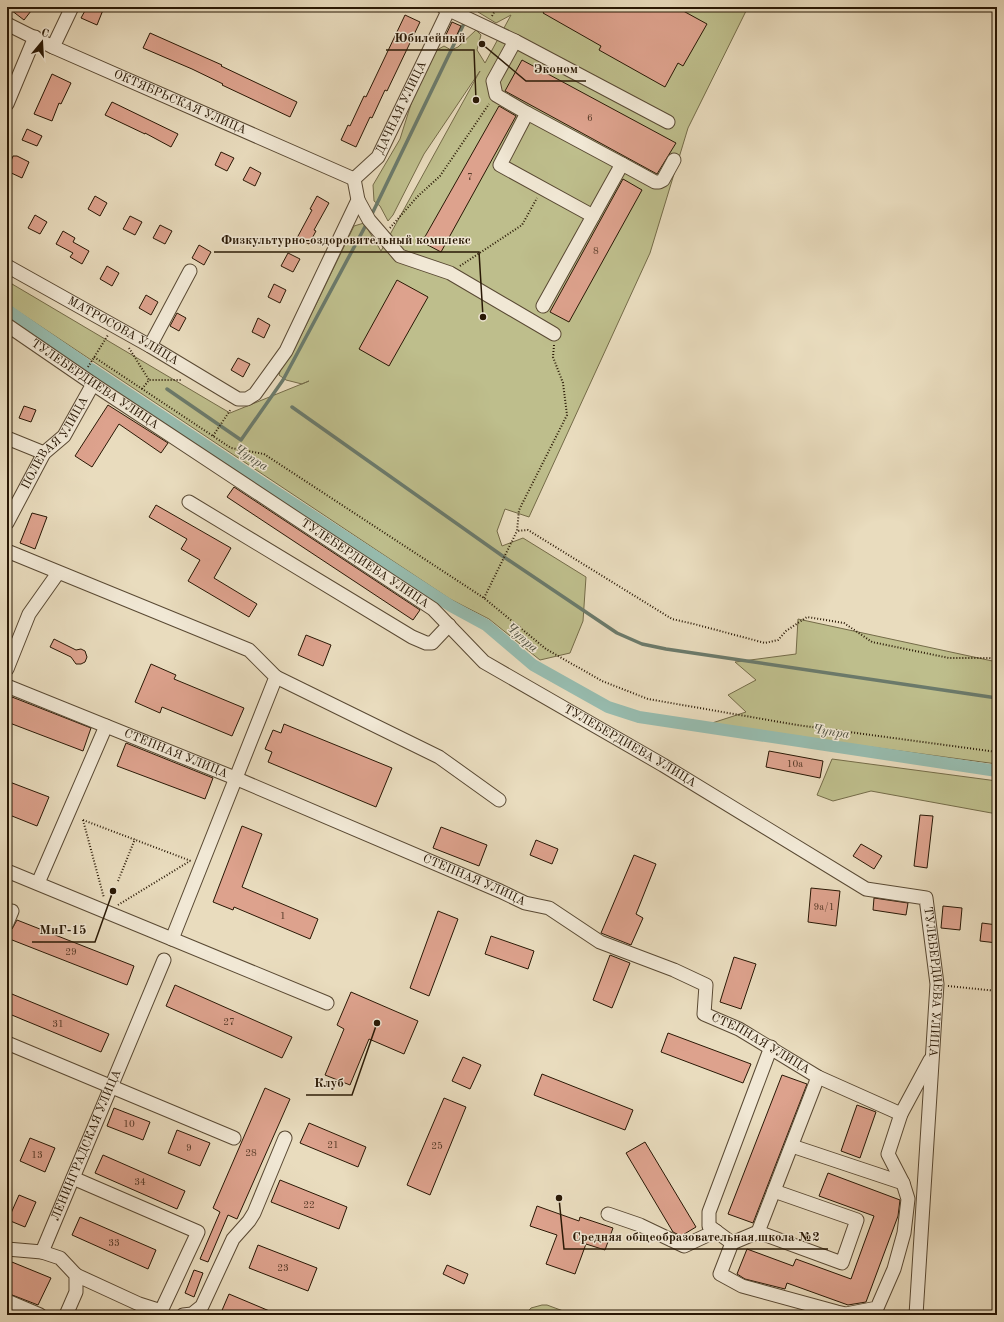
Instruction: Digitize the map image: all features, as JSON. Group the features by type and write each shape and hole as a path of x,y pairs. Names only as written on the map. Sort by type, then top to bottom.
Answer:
{"street":[{"path":"53,47 72,7"},
{"path":"447,8 515,41 668,122"},
{"name":"ДАЧНАЯ УЛИЦА","path":"354,179 378,157 447,8"},
{"name":"ОКТЯБРЬСКАЯ УЛИЦА","path":"7,24 53,47 354,179"},
{"path":"7,104 35,38"},
{"path":"515,41 492,81 496,95 655,182 660,182 663,180 674,160"},
{"path":"527,113 500,165 593,216"},
{"path":"543,306 622,164"},
{"path":"354,179 358,200 369,220 400,256 450,273 554,334"},
{"name":"МАТРОСОВА УЛИЦА","path":"7,266 150,346 238,399 247,399 255,394 286,351 358,200"},
{"path":"150,346 190,271"},
{"name":"ТУЛЕБЕРДИЕВА УЛИЦА","path":"7,325 93,384 433,609 484,662 663,765 866,889 926,898 937,984 916,1315"},
{"name":"ПОЛЕВАЯ УЛИЦА","path":"7,523 44,453 64,436 93,384"},
{"path":"7,438 44,453"},
{"path":"189,502 412,637 426,643 432,643 449,625"},
{"path":"7,551 248,650 276,677 440,757 499,800"},
{"path":"7,669 29,614 58,573"},
{"path":"172,939 196,863 235,778 276,677"},
{"name":"СТЕПНАЯ УЛИЦА","path":"7,686 235,778 486,884 525,903 549,908 600,942 674,970 706,985 704,1014 739,1029 818,1077 901,1114"},
{"path":"38,883 106,726"},
{"path":"7,871 108,911 327,1003"},
{"name":"ЛЕНИНГРАДСКАЯ УЛИЦА","path":"42,1252 164,960"},
{"path":"7,1042 234,1138"},
{"path":"732,1243 709,1226 709,1212 771,1048"},
{"path":"774,1191 857,1220 842,1263 758,1232 732,1243 720,1274 742,1286 846,1314 877,1308 894,1269 904,1233 908,1199 903,1183 888,1154 901,1114 933,1054"},
{"path":"758,1232 818,1077"},
{"path":"183,1315 192,1314 202,1306 233,1239 250,1221 254,1213 285,1138"},
{"path":"792,1146 903,1183"},
{"path":"73,1178 198,1232 161,1311"},
{"path":"608,1214 640,1224 684,1246 716,1232"},
{"path":"7,1248 42,1252 60,1258 76,1275 139,1304 176,1315"},
{"path":"66,1315 76,1292 76,1275"},
{"path":"7,1301 40,1315"}],"path":[{"path":"382,236 417,197 440,176 496,95"},
{"path":"450,273 522,225 543,188"},
{"path":"114,326 94,357 231,448 264,454 484,598 546,649 602,681 648,699 797,725 997,752"},
{"path":"484,598 517,531 519,510 567,415 563,383 553,357 554,334"},
{"path":"126,344 149,380"},
{"path":"142,389 149,380"},
{"path":"149,380 184,380"},
{"path":"213,436 225,418"},
{"path":"517,531 528,530 672,619 765,643 778,640 786,631 807,617 844,623 872,642 949,658 997,659"},
{"path":"68,814 196,863"},
{"path":"83,820 108,911 196,863"},
{"path":"118,881 135,840"},
{"path":"937,984 997,991"}],"green space":[{"path":"481,7 748,7 688,128 650,253 529,517 505,509 497,531 502,546 523,538 586,577 583,621 570,653 540,660 489,619 450,599 7,304 7,281 230,413 302,384 286,380 279,375 281,368 294,350 354,226 364,223 381,251 480,71 424,154 393,215 388,221 380,206 374,201 373,185 400,139 417,85 437,50 444,46 451,50 458,47 476,30 481,35 477,50 485,63 511,15 496,23 478,12"},
{"path":"798,619 997,662 997,764 706,725 746,712 728,695 756,680 735,662 796,654"},
{"path":"832,759 997,781 997,814 871,791 833,801 817,795"},
{"path":"547,1305 574,1315 525,1315 531,1308"}],"building":[{"path":"7,7 26,7 31,11 24,20"},
{"path":"87,7 97,7 103,10 97,25 81,18"},
{"path":"547,7 676,7 707,24 683,66 678,63 665,87 599,50 601,46 543,13"},
{"path":"405,15 420,22 387,91 385,90 372,118 370,117 356,147 341,140 348,125 350,126 364,96 366,97"},
{"path":"452,22 461,26 453,43 444,39"},
{"path":"150,33 222,65 221,66 297,102 290,117 192,69 143,48"},
{"path":"522,60 676,143 657,174 505,91"},
{"path":"52,74 71,83 61,104 59,103 52,121 34,114"},
{"path":"112,102 178,134 171,147 145,133 105,115"},
{"path":"499,106 516,116 441,252 422,242"},
{"path":"27,129 42,136 37,146 22,140"},
{"path":"221,152 234,158 227,171 215,165"},
{"path":"13,156 17,156 29,162 22,178 7,171"},
{"path":"250,167 261,173 255,186 243,180"},
{"path":"623,179 642,190 569,322 550,312"},
{"path":"95,196 107,203 100,216 88,209"},
{"path":"317,196 329,203 314,230 316,231 309,244 297,238 312,210 310,209"},
{"path":"35,215 47,222 40,234 28,228"},
{"path":"130,216 142,222 135,235 123,229"},
{"path":"160,225 172,231 165,244 153,238"},
{"path":"63,231 75,238 73,242 89,251 82,264 70,257 73,253 56,244"},
{"path":"199,245 211,252 204,265 192,258"},
{"path":"288,253 300,259 293,272 281,266"},
{"path":"107,266 119,273 112,286 100,279"},
{"path":"397,280 428,297 389,366 359,349"},
{"path":"274,284 286,290 280,303 268,297"},
{"path":"146,295 158,302 151,315 139,308"},
{"path":"177,313 186,318 179,331 170,326"},
{"path":"258,318 270,325 264,338 252,332"},
{"path":"238,358 250,364 243,377 231,370"},
{"path":"108,405 168,443 161,453 119,424 92,467 75,456"},
{"path":"24,406 36,410 31,422 19,418"},
{"path":"234,487 420,610 413,620 227,497"},
{"path":"156,505 231,548 214,578 257,604 249,617 188,581 200,560 181,549 187,539 149,517"},
{"path":"32,513 47,517 35,549 20,543"},
{"path":"306,635 331,645 323,666 298,655"},
{"path":"54,639 76,650 81,649 85,651 87,657 85,662 76,664 71,657 50,647"},
{"path":"151,664 176,675 174,679 244,708 232,736 162,707 160,713 135,702"},
{"path":"12,697 91,728 83,751 7,722 7,710"},
{"path":"284,724 392,768 376,807 268,762 272,752 265,749 273,730 281,733"},
{"path":"126,743 213,778 205,799 117,766"},
{"path":"769,751 823,761 820,778 766,767"},
{"path":"7,781 49,797 37,826 7,814"},
{"path":"920,815 933,816 927,868 914,866"},
{"path":"242,826 262,834 242,887 318,919 310,939 234,907 233,910 213,902"},
{"path":"441,827 487,845 479,866 433,848"},
{"path":"536,840 558,849 552,864 530,855"},
{"path":"861,844 882,856 874,869 853,856"},
{"path":"634,855 656,864 636,914 643,918 631,945 601,933"},
{"path":"811,888 840,891 836,926 808,922"},
{"path":"874,898 908,903 906,915 873,910"},
{"path":"943,906 962,908 960,930 941,928"},
{"path":"438,911 458,919 429,996 410,988"},
{"path":"17,920 134,966 127,985 7,938 8,931 12,929"},
{"path":"982,923 997,925 997,943 980,941"},
{"path":"491,936 534,951 528,969 485,954"},
{"path":"610,955 630,963 612,1008 593,1000"},
{"path":"734,957 756,964 741,1009 720,1002"},
{"path":"175,985 292,1037 282,1058 166,1006"},
{"path":"7,992 109,1034 101,1052 7,1013"},
{"path":"351,992 418,1021 404,1054 369,1039 350,1085 325,1075 344,1029 337,1025"},
{"path":"668,1033 751,1064 743,1083 661,1052"},
{"path":"463,1057 481,1065 470,1089 452,1081"},
{"path":"542,1074 633,1110 625,1130 534,1095"},
{"path":"782,1075 807,1084 753,1223 728,1214"},
{"path":"265,1088 290,1099 237,1219 228,1215 208,1262 200,1259 220,1212 213,1208"},
{"path":"444,1098 466,1107 430,1195 407,1185"},
{"path":"857,1105 876,1112 860,1158 841,1151"},
{"path":"114,1108 150,1122 143,1140 107,1126"},
{"path":"309,1123 366,1147 358,1167 300,1143"},
{"path":"177,1130 210,1143 200,1166 168,1153"},
{"path":"30,1138 55,1148 45,1172 20,1161"},
{"path":"645,1142 696,1227 681,1236 673,1232 626,1153"},
{"path":"103,1155 185,1191 177,1209 95,1173"},
{"path":"828,1173 900,1200 898,1216 866,1302 848,1305 787,1283 785,1289 745,1279 737,1274 747,1249 793,1266 796,1259 851,1279 874,1216 819,1196"},
{"path":"280,1180 347,1207 339,1229 271,1202"},
{"path":"19,1195 36,1202 25,1227 8,1220"},
{"path":"537,1206 579,1221 580,1217 613,1228 605,1250 586,1244 575,1274 546,1264 557,1235 530,1226"},
{"path":"80,1217 156,1250 148,1269 72,1235"},
{"path":"258,1245 317,1268 308,1291 249,1268"},
{"path":"7,1260 51,1278 38,1305 7,1293"},
{"path":"447,1265 468,1274 464,1284 443,1274"},
{"path":"194,1270 203,1273 194,1297 185,1293"},
{"path":"229,1294 279,1315 220,1315"}],"waterway":[{"path":"371,216 472,7"},
{"path":"167,389 241,440 283,380 367,223"},
{"name":"Чупра","path":"7,310 85,364"},
{"name":"Чупра","path":"91,369 265,485 451,606 486,625 533,665 608,707 639,717 997,771"},
{"path":"292,407 504,557 617,633 642,644 666,649 997,698"}],"place":[{"name":"Эконом","path":"482,44"},
{"name":"Юбилейный","path":"476,100"},
{"name":"Физкультурно-оздоровительный комплекс","path":"483,317"},
{"name":"МиГ-15","path":"113,891"},
{"name":"Клуб","path":"377,1023"},
{"name":"Средняя общеобразовательная школа №2","path":"559,1198"}]}
